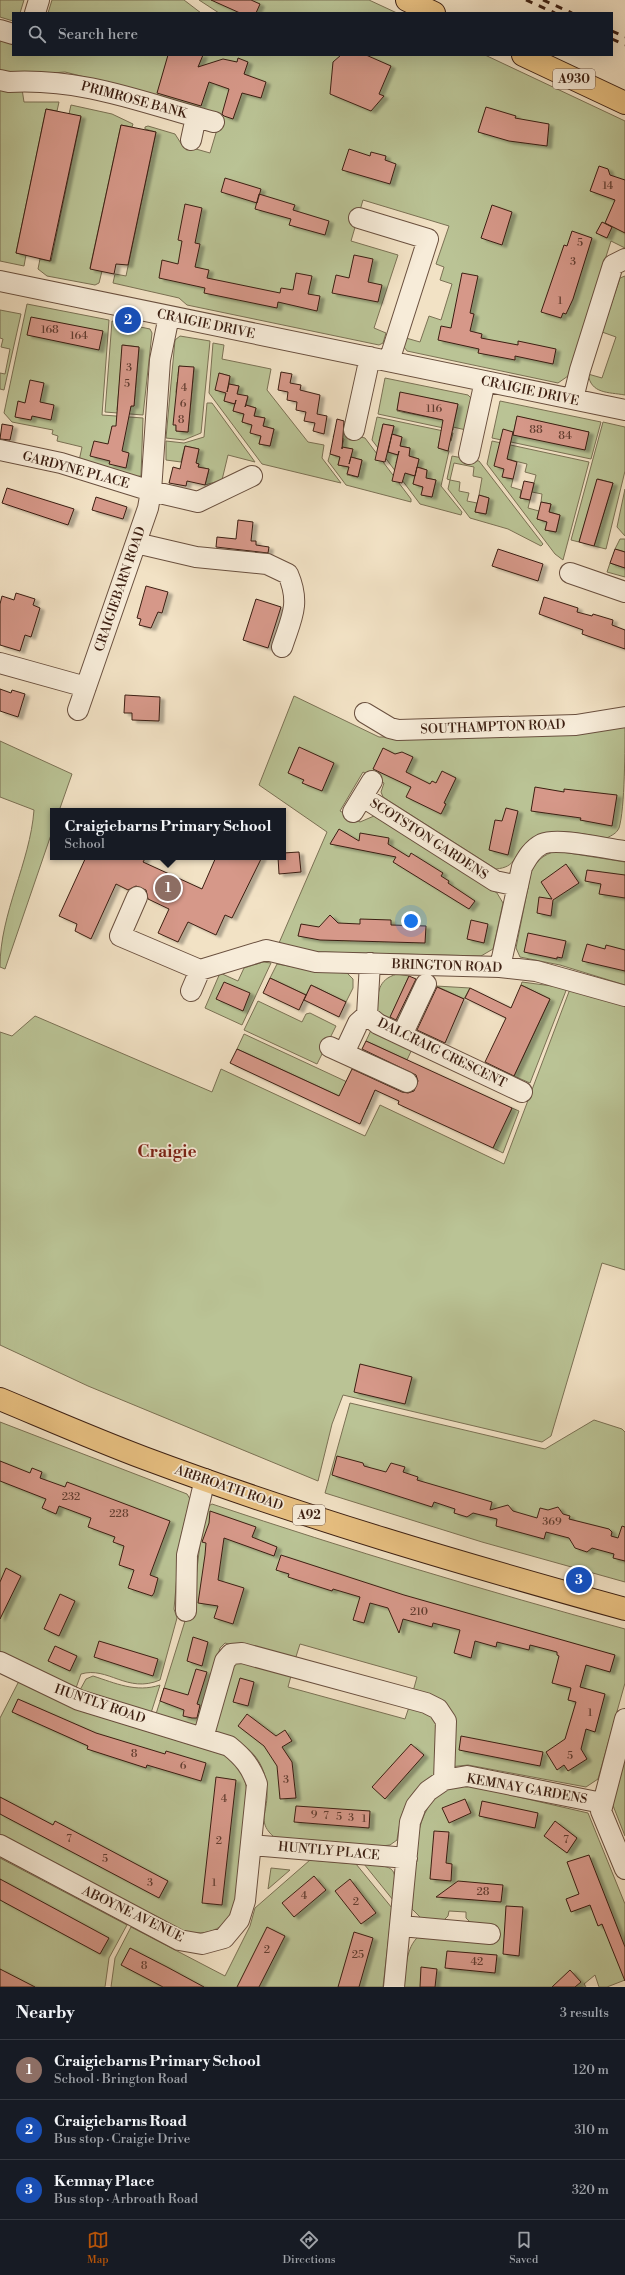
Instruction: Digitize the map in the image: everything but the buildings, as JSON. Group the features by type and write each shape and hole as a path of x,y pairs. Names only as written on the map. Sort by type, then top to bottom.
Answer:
{"main road":[{"path":"407,0 432,12"},
{"name":"A930","path":"525,56 625,103"},
{"name":"ARBROATH ROAD","path":"0,1399 144,1458 308,1515 525,1581 625,1609"}],"street":[{"path":"35,12 39,0"},
{"path":"0,30 12,34"},
{"name":"PRIMROSE BANK","path":"0,80 9,82 67,83 98,89 205,120 191,140"},
{"path":"354,430 379,359 428,239 359,218"},
{"path":"573,399 580,370 614,265 625,259"},
{"name":"CRAIGIE DRIVE","path":"0,281 625,410"},
{"name":"CRAIGIEBARN ROAD","path":"78,710 148,508 151,491 160,360 169,316"},
{"path":"469,454 485,381"},
{"name":"GARDYNE PLACE","path":"0,450 61,463 151,491"},
{"path":"151,491 198,502 252,476"},
{"path":"136,543 196,557 267,564 288,574 293,585 296,603 282,647"},
{"path":"570,573 625,592"},
{"path":"0,663 86,687"},
{"name":"SOUTHAMPTON ROAD","path":"365,713 390,728 398,730 465,729 576,724 625,717"},
{"name":"SCOTSTON GARDENS","path":"363,797 495,881 518,886"},
{"path":"500,967 522,867 530,853 542,844 556,842 625,851"},
{"path":"137,897 120,936 200,970 191,991"},
{"name":"BRINGTON ROAD","path":"200,970 266,950 316,962 500,967 536,971 625,996"},
{"name":"DALCRAIG CRESCENT","path":"370,963 367,1015 378,1024 522,1092"},
{"path":"402,1035 426,984"},
{"path":"367,1015 358,1023 338,1050 407,1082"},
{"path":"186,1611 187,1555 205,1479"},
{"path":"203,1738 225,1661 231,1654 242,1653 426,1703 438,1709 446,1721 444,1780"},
{"name":"HUNTLY ROAD","path":"2,1668 79,1700 229,1746 244,1758 252,1770 257,1784 252,1845"},
{"path":"625,1719 601,1811 625,1869"},
{"name":"KEMNAY GARDENS","path":"394,1987 410,1822 416,1806 428,1791 444,1780 467,1776 602,1803"},
{"name":"ABOYNE AVENUE","path":"0,1845 180,1940 202,1944 224,1938 239,1920 245,1901 252,1845"},
{"name":"HUNTLY PLACE","path":"252,1845 407,1858"},
{"path":"401,1926 458,1923 490,1934"}],"green space":[{"path":"0,0 24,0 20,12 12,12 12,21 0,17"},
{"path":"52,0 184,0 200,12 48,12"},
{"path":"199,0 369,0 395,12 217,12"},
{"path":"4,40 12,43 12,56 487,56 625,121 625,248 611,241 568,376 558,383 407,351 404,347 406,338 420,342 429,316 441,320 452,284 440,280 444,267 436,264 449,226 363,200 351,241 398,255 374,328 386,333 383,343 379,345 187,305 179,298 113,283 115,274 126,276 156,132 145,129 145,127 148,126 175,134 182,145 210,153 221,116 156,95 65,72 25,75 0,72 0,42"},
{"path":"0,87 22,89 24,102 59,102 57,111 46,109 16,253 26,255 24,266 0,261"},
{"path":"71,105 112,114 133,124 132,127 121,125 90,268 102,271 99,283 95,285 47,276 38,269 40,259 51,261 81,117 69,114"},
{"path":"625,276 625,395 597,389 590,381 588,374 602,378 616,337 602,332 620,278"},
{"path":"27,304 109,320 102,415 143,418 141,476 133,477 79,461 82,447 57,441 58,436 52,434 53,430 12,422 4,413"},
{"path":"0,310 21,314 4,390 0,389 0,373 5,374 10,349 1,347 3,339 0,338"},
{"path":"112,321 150,329 152,333 143,415 105,412","holes":["123,345 139,347 134,406 131,406 130,411 117,410"]},
{"path":"180,336 210,341 201,433 184,440 166,438 175,340","holes":["179,366 194,368 188,432 176,431 176,399 179,399 176,392 177,382 180,382 181,376 178,376"]},
{"path":"213,343 224,345 222,359 271,369 267,390 308,442 324,445 322,458 341,483 262,464 209,393","holes":["219,373 230,376 229,384 239,386 237,394 248,397 246,405 256,408 254,416 265,418 263,426 274,429 270,446 259,444 261,436 252,425 242,422 244,414 233,411 235,404 224,401 226,393"]},
{"path":"385,378 468,395 472,399 466,430 453,427 453,430 378,414","holes":["400,393 458,404 454,422 397,411"]},
{"path":"500,401 601,422 591,459 492,438","holes":["517,417 589,432 513,435"]},
{"path":"207,403 212,403 255,462 228,455 222,480 205,485 209,469 198,467 199,464 196,463 199,449 185,446 181,462 166,460 166,441 184,443 204,437"},
{"path":"377,417 453,433 451,441 440,438 438,448 449,451 441,486 462,512 461,515 420,504 372,440","holes":["383,424 394,426 392,434 402,437 400,446 410,448 409,456 419,459 417,467 427,470 426,478 436,480 432,497 422,495 423,487 413,484 415,476 405,473 406,465 396,463 398,455 388,452 390,444 379,441"]},
{"path":"603,422 625,427 625,471 606,549 594,546 613,483 598,479 579,542 571,540"},
{"path":"336,431 365,438 411,499 411,502 346,485 328,461 330,454 340,457 338,465 349,467 347,475 358,477 362,460 351,457 352,449 342,447 344,439 333,437"},
{"path":"492,441 589,462 563,560 555,554 487,464","holes":["507,459 527,464 525,472 536,475 532,492 542,494 541,502 551,504 549,512 560,515 556,532 545,530 547,522 537,519 539,511 528,508 530,500 520,498 521,490 511,487 513,479 503,477"]},
{"path":"452,456 479,461 543,544 541,546 508,529 470,518 448,489 450,480 447,479","holes":["454,463 474,467 473,476 482,478 479,495 489,498 486,514 475,512 477,503 467,501 469,493 459,491 460,482 450,480"]},
{"path":"625,489 625,536 617,527"},
{"path":"620,539 625,539 625,552 615,549"},
{"path":"610,563 625,568 625,577 607,572"},
{"path":"294,696 379,737 450,737 625,722 624,792 619,828 615,833 607,838 563,832 542,834 532,838 524,845 511,864 496,869 383,797 381,792 384,783 363,772 340,811 360,822 374,816 497,893 503,903 493,949 481,956 317,952 279,943 327,832 259,785"},
{"path":"0,741 72,774 60,808 50,808 50,838 5,969 0,967 1,947 10,908 27,849 34,810 0,797"},
{"path":"556,851 625,862 625,985 560,965 520,957 516,948 531,872 541,858"},
{"path":"263,962 271,963 242,1025 205,1008 220,973 238,981 244,968"},
{"path":"277,964 317,971 347,973 353,979 353,988 346,1002 311,985 306,995 270,978"},
{"path":"397,974 409,976 390,1018 375,1011 378,993 382,983"},
{"path":"522,982 567,988 530,1083 514,1076 550,999 521,985"},
{"path":"436,986 470,988 464,999"},
{"path":"570,989 625,1006 625,1270 602,1263 551,1436 542,1442 343,1395 332,1424 318,1481 88,1386 0,1345 0,1032 12,1036 35,1016 212,1092 221,1069 365,1136 380,1105 504,1164"},
{"path":"258,1001 302,1022 306,1014 310,1013 336,1026 317,1064 244,1030"},
{"path":"372,1028 413,1047 407,1060 366,1041"},
{"path":"244,1034 373,1094 367,1109 237,1049"},
{"path":"412,1075 507,1118 512,1108 519,1111 503,1153 493,1148 499,1133 405,1089"},
{"path":"350,1403 545,1449 594,1420 622,1429 625,1432 625,1582 482,1542 325,1493"},
{"path":"0,1422 187,1494 190,1499 180,1541 174,1609 177,1618 160,1680 138,1684 91,1673 81,1674 76,1688 0,1651"},
{"path":"212,1504 418,1570 625,1629 625,1683 598,1779 586,1787 468,1765 449,1767 451,1721 412,1695 417,1677 300,1644 294,1663 225,1643 220,1648 199,1723 195,1726 156,1714 185,1621 191,1619 200,1544 207,1507"},
{"path":"235,1660 292,1672 288,1687 405,1719 410,1704 440,1721 439,1772 420,1785 408,1800 401,1818 397,1840 390,1845 382,1846 274,1837 269,1832 264,1823 267,1797 264,1773 260,1764 247,1748 228,1736 216,1732 214,1728"},
{"path":"93,1676 134,1688 160,1685 151,1713 80,1690 86,1679"},
{"path":"19,1681 81,1711 224,1755 239,1769 246,1784 248,1798 237,1891 230,1915 223,1924 214,1930 201,1933 183,1932 0,1836 0,1718"},
{"path":"625,1756 625,1836 612,1803"},
{"path":"471,1786 588,1813 625,1904 625,1980 607,1987 599,1987 595,1975 584,1984 586,1987 404,1987 409,1953 414,1941 419,1936 493,1944 494,1925 470,1922 466,1918 466,1912 449,1911 448,1916 444,1920 421,1918 412,1909 417,1839 421,1822 428,1807 439,1795 453,1787"},
{"path":"0,1858 127,1925 109,1958 105,1987 0,1987"},
{"path":"310,1860 356,1864 392,1908 383,1987 111,1987 115,1958 131,1927 225,1976 250,1926 255,1908"},
{"path":"364,1864 383,1866 392,1870 395,1880 393,1900"},
{"path":"271,1868 290,1870 268,1889"}],"railway":[{"path":"526,0 553,12"},
{"path":"543,0 570,12"},
{"path":"613,31 625,37"},
{"path":"613,39 625,45"}],"place":[{"name":"Craigiebarns Road","path":"128,320"},
{"name":"Craigiebarns Primary School","path":"168,888"},
{"name":"Kemnay Place","path":"579,1580"}],"district":[{"name":"Craigie","path":"167,1152"}]}
